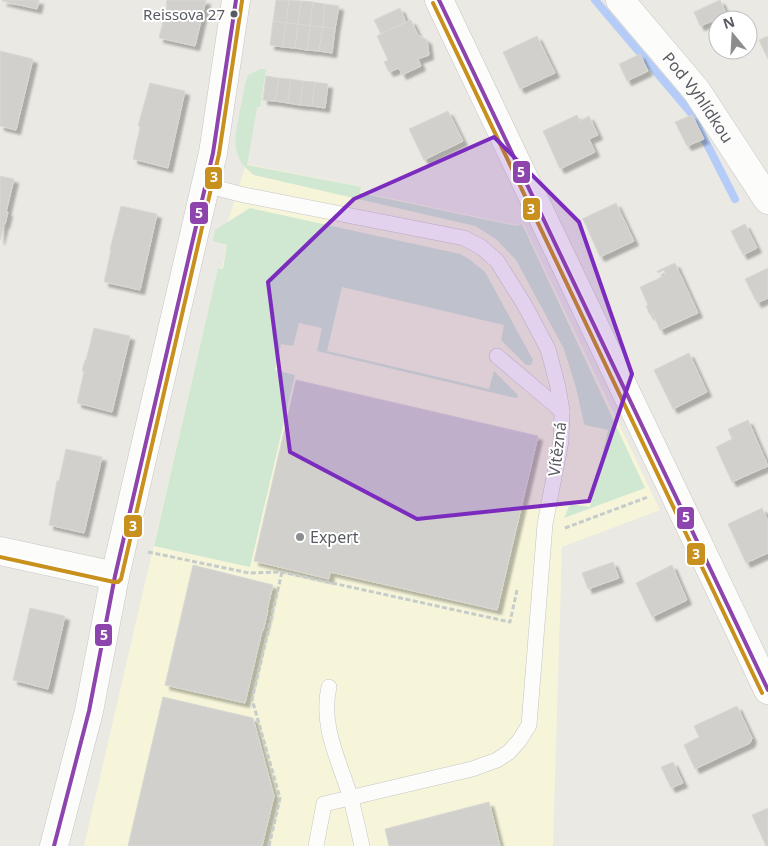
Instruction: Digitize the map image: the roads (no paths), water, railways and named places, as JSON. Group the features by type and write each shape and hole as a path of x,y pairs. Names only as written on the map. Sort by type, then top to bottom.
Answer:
{"street":[{"path":"54,846 90,711 122,546 213,153 236,0"},
{"path":"439,0 768,690"},
{"name":"Pod Vyhlídkou","path":"620,0 696,90 768,200"},
{"path":"0,551 116,576"}],"lane":[{"name":"Vítězná","path":"205,186 464,238 481,247 497,261 512,282 548,349 562,410 561,441 544,536 529,725 509,752 497,760 472,769 324,804 316,846"},
{"path":"497,356 562,410"},
{"path":"329,687 326,707 328,731 350,797 362,846"}],"waterway":[{"path":"595,0 691,113 735,199"}],"place":[{"name":"Reissova 27","path":"234,14"},
{"name":"Expert","path":"300,537"}]}
